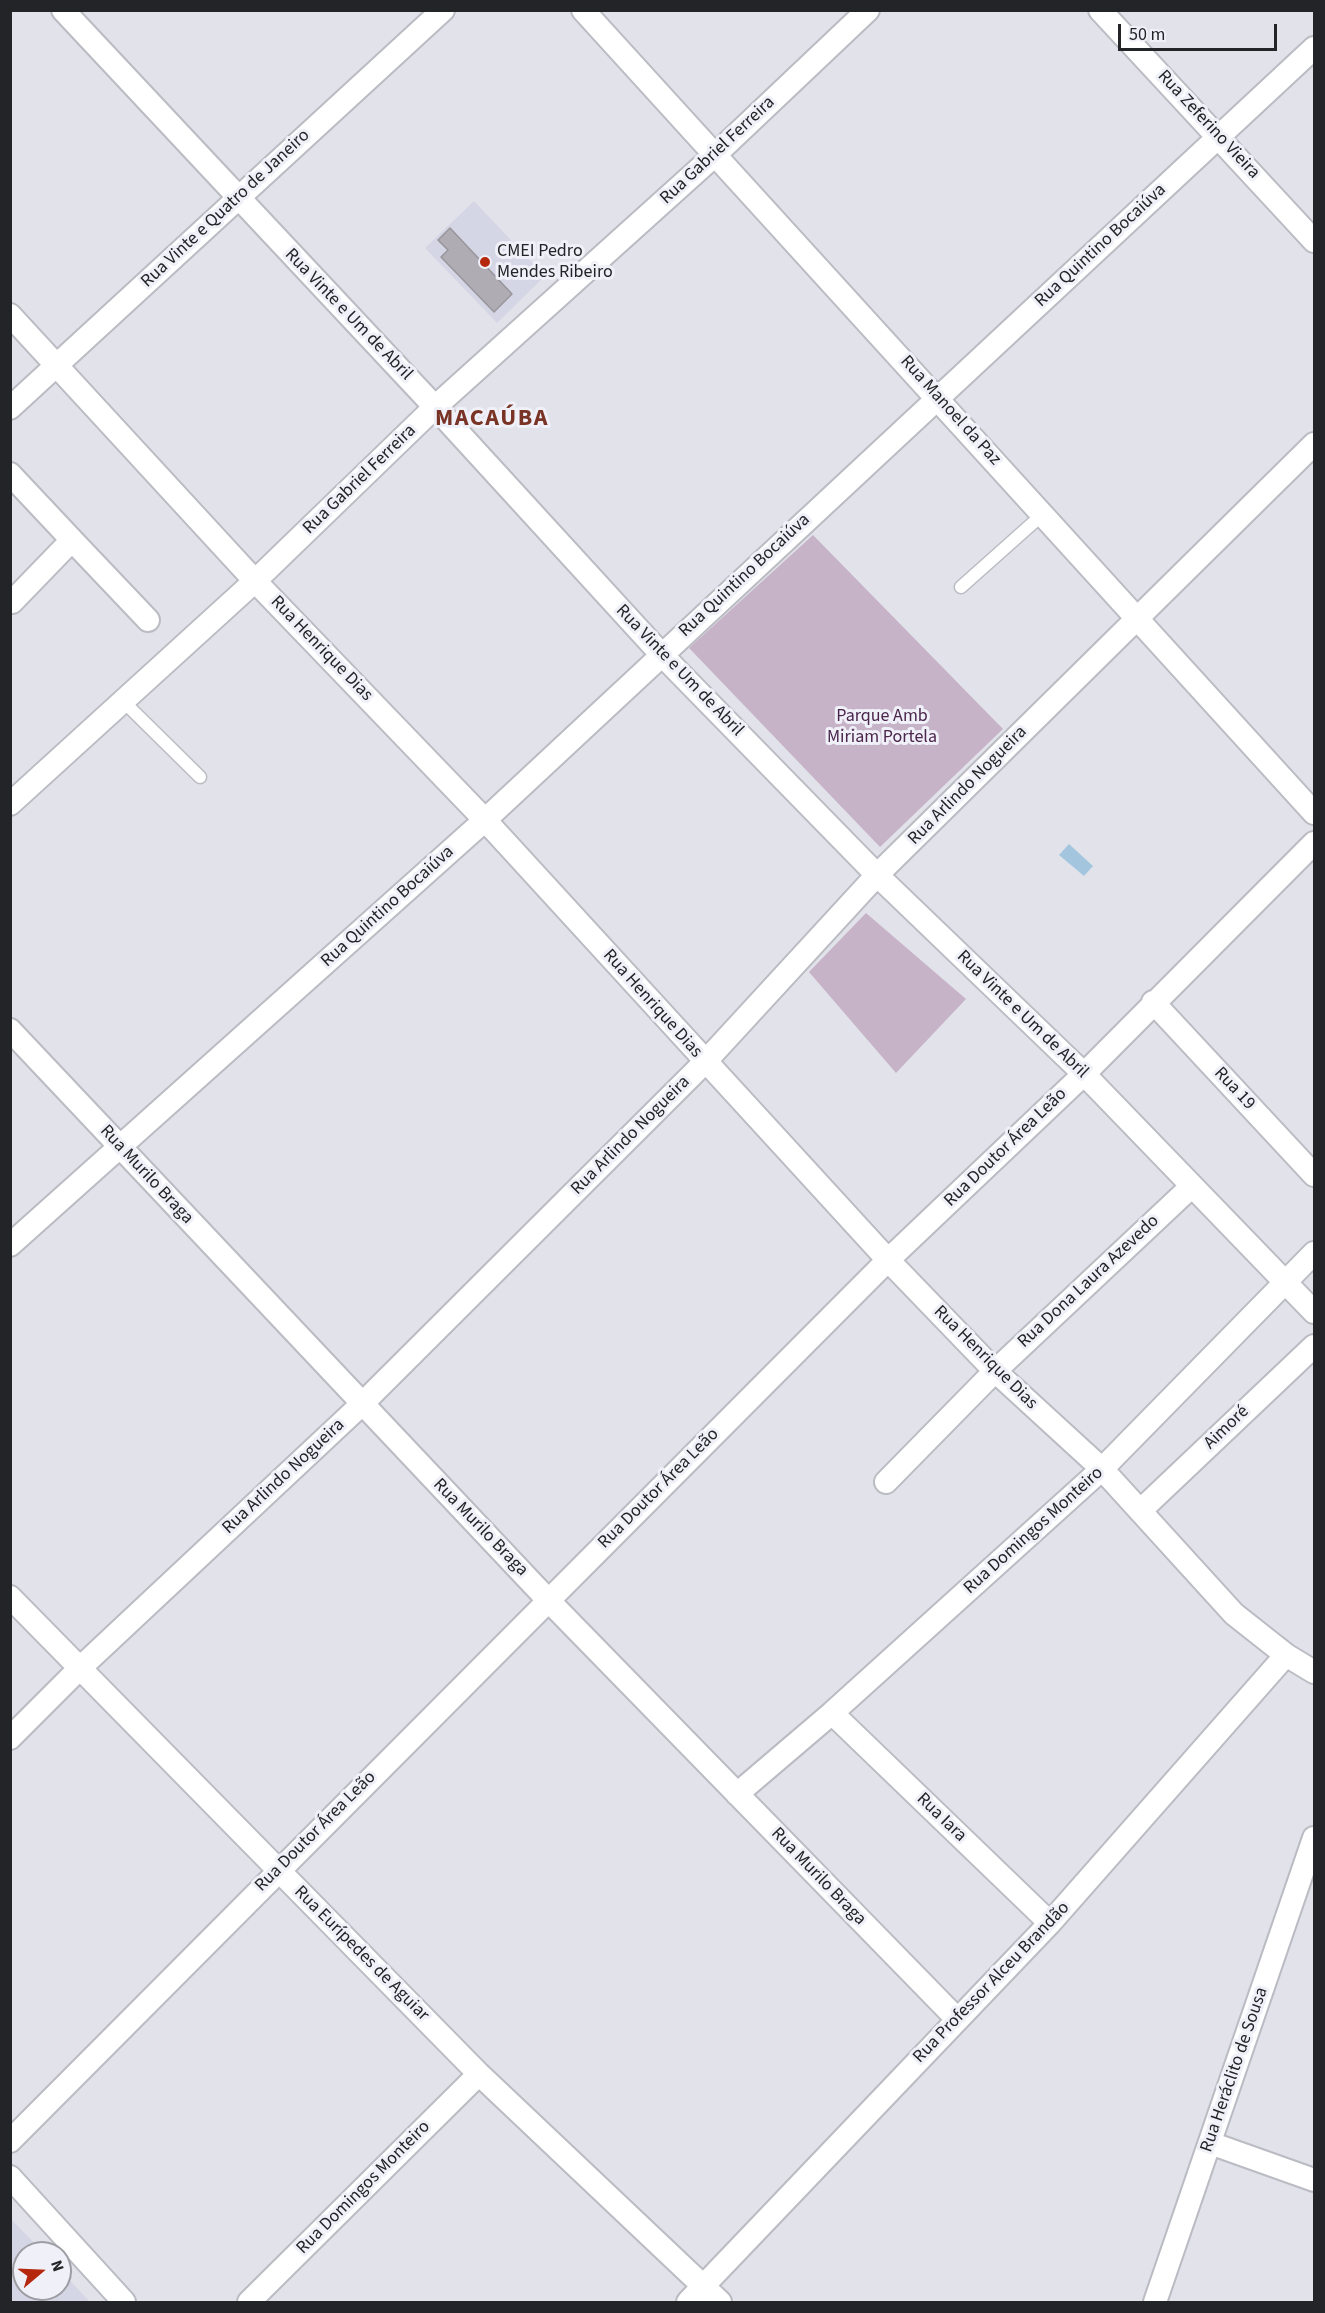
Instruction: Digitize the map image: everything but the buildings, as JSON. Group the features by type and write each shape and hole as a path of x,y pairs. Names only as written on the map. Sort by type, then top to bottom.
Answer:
{"street":[{"name":"Rua Vinte e Um de Abril","path":"63,10 236,198 435,407 661,654 877,875 1084,1074 1314,1312"},
{"name":"Rua Vinte e Quatro de Janeiro","path":"10,408 443,10"},
{"name":"Rua Manoel da Paz","path":"583,10 1314,813"},
{"name":"Rua Gabriel Ferreira","path":"10,804 255,581 435,407 716,154 868,10"},
{"name":"Rua Zeferino Vieira","path":"1100,10 1314,241"},
{"name":"Rua Quintino Bocaiúva","path":"10,1245 121,1148 485,819 1314,48"},
{"name":"Rua Henrique Dias","path":"10,315 255,581 485,819 888,1260 995,1371 1102,1470 1234,1614 1286,1655 1314,1672"},
{"name":"Rua Arlindo Nogueira","path":"10,1738 79,1669 362,1404 705,1062 877,875 1314,444"},
{"path":"10,474 148,620"},
{"path":"11,602 72,540"},
{"name":"Rua Doutor Área Leão","path":"10,2141 888,1260 1084,1074 1153,1002 1314,843"},
{"name":"Rua 19","path":"1153,1002 1314,1175"},
{"name":"Rua Murilo Braga","path":"10,1030 548,1600 957,2019"},
{"name":"Rua Dona Laura Azevedo","path":"886,1482 995,1371 1192,1185"},
{"name":"Rua Domingos Monteiro","path":"737,1794 832,1713 1102,1470 1314,1253"},
{"name":"Aimoré","path":"1140,1511 1314,1346"},
{"name":"Rua Eurípedes de Aguiar","path":"10,1597 695,2295 720,2302"},
{"name":"Rua Professor Alceu Brandão","path":"695,2295 1050,1923 1286,1655"},
{"name":"Rua Iara","path":"832,1713 1050,1923"},
{"name":"Rua Heráclito de Sousa","path":"1155,2302 1311,1862 1314,1838"},
{"name":"Rua Domingos Monteiro","path":"249,2302 479,2074"},
{"path":"1210,2143 1314,2180"},
{"path":"10,2177 124,2302"}],"lane":[{"path":"961,587 1043,514"},
{"path":"123,701 200,777"}],"shaded area":[{"name":"CMEI Pedro Mendes Ribeiro","path":"474,201 545,276 497,323 425,248"},
{"path":"10,2218 32,2241 12,2241 12,2301 72,2301 72,2283 90,2302 11,2302"}],"green space":[{"name":"Parque Amb Miriam Portela","path":"813,535 1003,729 880,847 689,648"},
{"path":"866,913 966,999 896,1073 809,972"}],"water":[{"path":"1069,844 1093,866 1084,876 1059,855"}],"place":[{"name":"CMEI Pedro Mendes Ribeiro","path":"485,262"}],"district":[{"name":"MACAÚBA","path":"492,420"}]}
